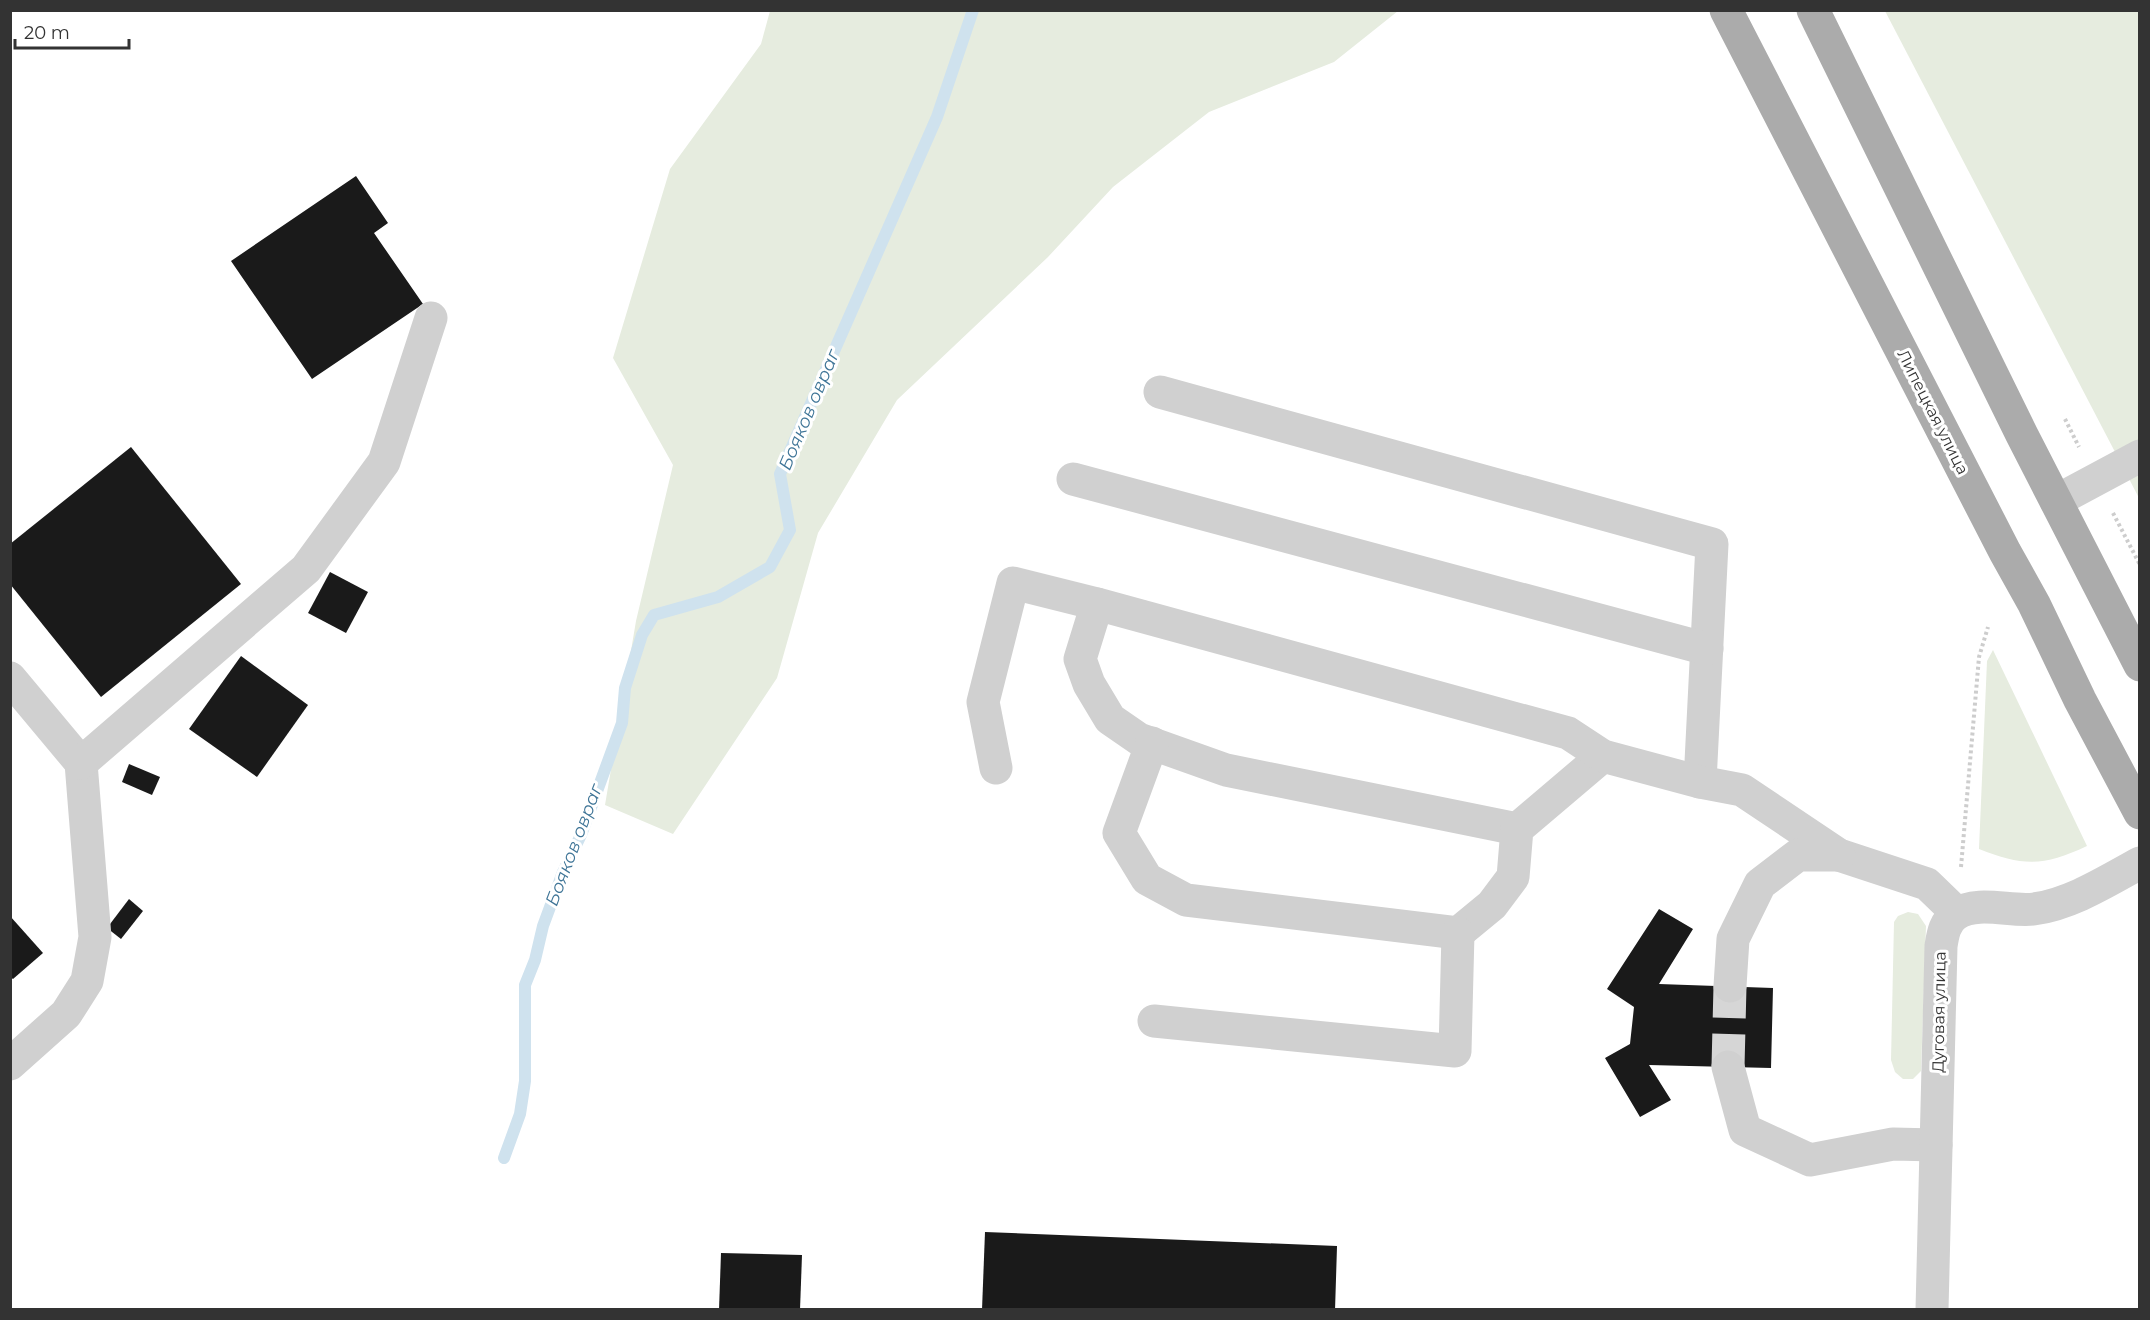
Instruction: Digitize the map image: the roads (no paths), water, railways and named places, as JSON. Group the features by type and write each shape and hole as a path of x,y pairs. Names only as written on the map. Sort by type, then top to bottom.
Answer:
{"main road":[{"name":"Липецкая улица","path":"1726,10 2005,552 2034,604 2080,700 2139,813"},
{"path":"1813,10 2139,665"}],"street":[{"path":"81,763 306,569 384,462 431,318"},
{"path":"1160,392 1712,544 1700,782"},
{"path":"2056,501 2139,456"},
{"path":"1073,479 1707,649"},
{"path":"996,768 983,702 1013,582 1568,734 1604,756 1700,782 1742,789 1839,855 1927,884 1958,913 1977,908 2034,909 2065,901 2139,863"},
{"path":"1097,604 1080,659 1089,684 1110,719 1139,739 1226,770 1517,829"},
{"path":"10,678 81,763 95,937 87,981 66,1014 10,1064"},
{"path":"1152,743 1119,833 1148,879 1186,900 1458,933 1492,905 1513,877 1517,829 1604,756"},
{"path":"1730,986 1733,939 1760,884 1798,855 1839,855"},
{"name":"Дуговая улица","path":"1932,1310 1941,946 1945,925 1958,913"},
{"path":"1154,1021 1455,1051 1458,933"},
{"path":"1728,1067 1746,1130 1810,1160 1893,1144 1936,1145"}],"waterway":[{"name":"Бояков овраг","path":"504,1158 520,1114 525,1081 525,985 535,960 543,926 563,872 581,835 622,723 625,688 642,635 654,615 718,597 770,567 790,530 780,474 937,117 973,10"}],"tunnel":[{"path":"1728,1067 1730,986"}]}
